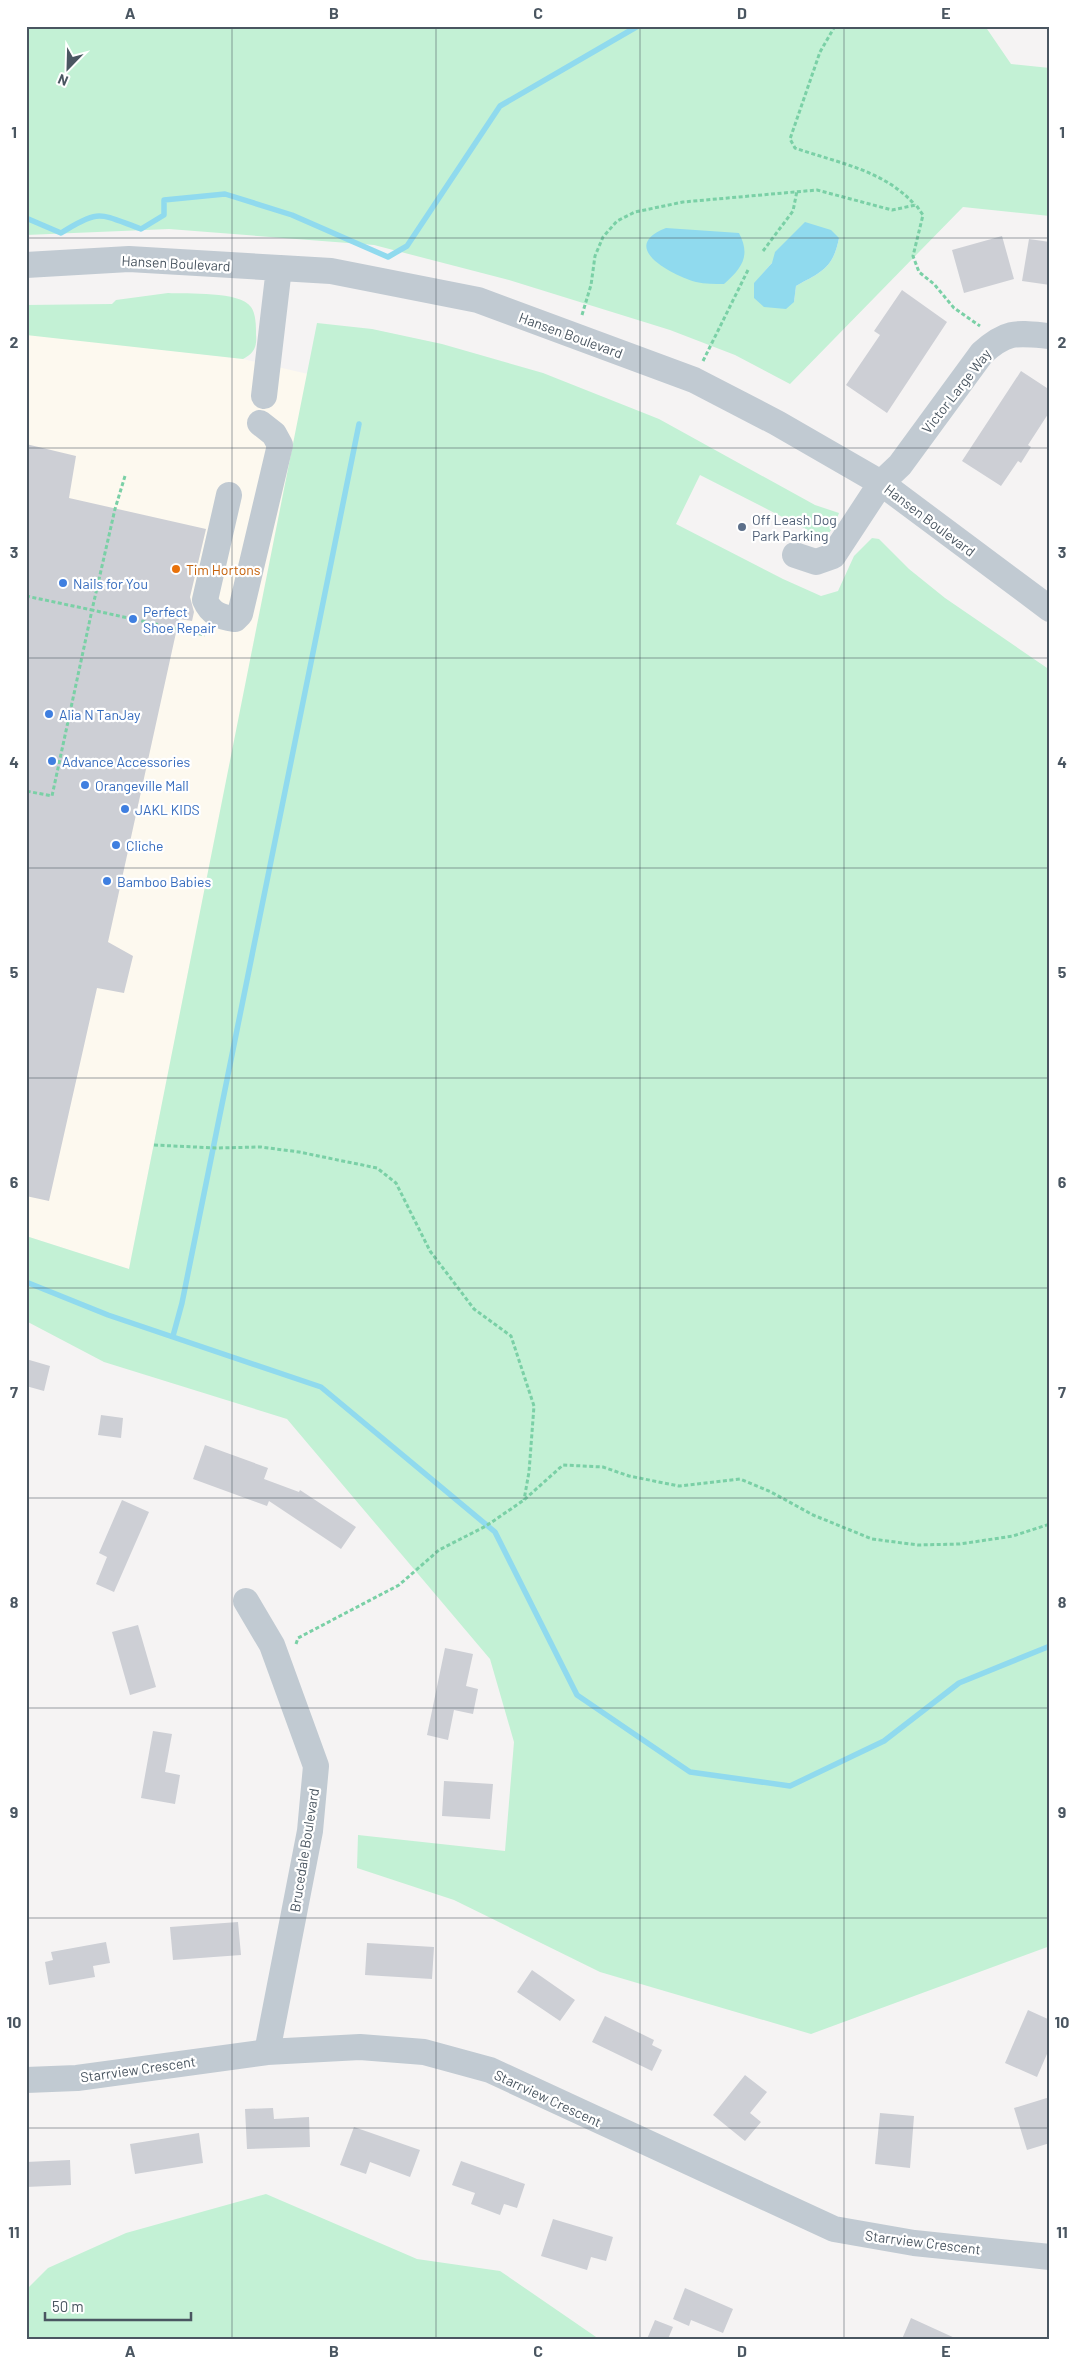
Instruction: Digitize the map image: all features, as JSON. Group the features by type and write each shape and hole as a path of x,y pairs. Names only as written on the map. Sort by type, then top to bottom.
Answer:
{"street":[{"name":"Hansen Boulevard","path":"26,265 129,259 331,271 478,300 694,380 778,423 880,483 1050,609"},
{"path":"264,396 279,268"},
{"name":"Victor Large Way","path":"795,555 816,562 833,556 858,521 880,483 900,465 982,353 996,340 1015,333 1050,336"},
{"path":"229,495 205,600 209,610 222,618 235,619 240,614 280,445 274,434 260,423"},
{"name":"Brucedale Boulevard","path":"246,1601 272,1645 316,1766 310,1832 267,2052"},
{"name":"Starrview Crescent","path":"26,2080 77,2078 267,2052 360,2047 424,2052 490,2070 834,2229 914,2243 1050,2257"}],"path":[{"path":"835,26 820,52 790,138 792,143 795,148 880,176 902,191 923,215 913,256 919,272 934,284 954,308 996,340"},
{"path":"571,334 585,308 595,256 604,237 617,221 635,212 683,202 817,190 892,210 916,205"},
{"path":"763,251 793,210 797,191"},
{"path":"694,380 748,270"},
{"path":"26,790 52,796 115,509 125,476"},
{"path":"26,596 210,636"},
{"path":"154,1144 216,1148 260,1147 299,1152 377,1168 396,1183 430,1251 474,1309 511,1336 534,1406 530,1472 524,1500"},
{"path":"298,1638 399,1585 439,1550 486,1526 524,1500 562,1465 603,1467 629,1476 679,1486 740,1479 771,1492 813,1515 872,1538 918,1545 960,1544 1013,1536 1050,1524"}],"shaded area":[{"path":"26,334 243,359 308,374 129,1269 26,1236"}],"green space":[{"path":"26,26 985,26 1011,64 1050,68 1050,216 963,207 790,384 735,355 670,330 509,280 374,245 169,229 26,235","holes":["839,238 833,257 825,268 796,286 794,302 763,273 772,263"]},
{"path":"168,293 212,294 236,298 245,302 254,313 256,342 253,352 243,359 26,335 26,305 112,304 116,300"},
{"path":"317,323 372,329 442,344 543,373 659,419 815,505 839,513 834,526 826,537 813,540 805,537 808,530 700,475 676,524 783,579 821,596 838,591 854,556 872,538 879,539 909,569 945,598 1050,670 1050,1946 811,2034 600,1972 454,1900 357,1868 358,1835 505,1851 514,1742 490,1659 287,1419 104,1362 26,1321 26,1236 129,1269"},
{"path":"266,2194 417,2259 500,2271 599,2339 26,2339 26,2290 48,2268 126,2233"}],"water":[{"path":"805,222 831,230 839,238 833,257 819,273 796,286 794,302 786,309 764,307 754,298 754,283 772,263 775,252"},
{"path":"666,228 739,233 744,248 743,261 736,273 724,284 699,283 674,273 654,260 648,252 647,243 652,235"}],"building":[{"path":"1002,236 1014,279 964,293 952,250"},
{"path":"1029,239 1050,242 1050,285 1022,281"},
{"path":"902,290 947,322 887,413 846,385 880,335 874,331"},
{"path":"1021,371 1050,390 1050,411 1028,445 1031,447 1021,463 1018,461 1001,486 962,461"},
{"name":"Orangeville Mall","path":"26,444 76,456 69,498 206,529 190,597 194,612 192,621 179,619 108,942 133,956 124,993 97,988 49,1201 26,1196"},
{"path":"26,1359 50,1366 44,1391 26,1386"},
{"path":"101,1415 123,1418 121,1438 98,1435"},
{"path":"205,1445 268,1468 264,1479 299,1492 300,1490 356,1527 341,1549 269,1501 267,1506 193,1479"},
{"path":"122,1500 149,1512 114,1592 96,1584 107,1557 99,1553"},
{"path":"138,1625 156,1687 130,1695 112,1632"},
{"path":"445,1648 473,1654 466,1686 478,1689 473,1714 454,1710 448,1740 427,1735"},
{"path":"153,1731 172,1734 165,1772 180,1775 175,1804 141,1798"},
{"path":"444,1781 493,1784 490,1819 442,1816"},
{"path":"238,1922 241,1955 173,1960 170,1927"},
{"path":"106,1942 110,1963 93,1966 95,1977 49,1985 45,1962 53,1960 51,1952"},
{"path":"367,1943 434,1947 432,1979 365,1975"},
{"path":"532,1970 575,2000 560,2021 517,1992"},
{"path":"1028,2010 1050,2020 1050,2047 1037,2077 1005,2063"},
{"path":"605,2016 654,2040 652,2045 662,2050 652,2071 592,2042"},
{"path":"745,2075 767,2092 750,2113 761,2122 745,2141 713,2115"},
{"path":"1050,2097 1050,2143 1027,2150 1014,2108"},
{"path":"273,2108 274,2119 309,2117 310,2147 247,2149 245,2109"},
{"path":"880,2113 914,2116 910,2168 875,2164"},
{"path":"354,2127 420,2150 410,2177 370,2162 366,2174 340,2165"},
{"path":"199,2133 203,2163 135,2174 130,2144"},
{"path":"70,2160 71,2185 26,2187 26,2162"},
{"path":"461,2161 525,2184 517,2208 504,2204 500,2215 471,2204 475,2193 452,2185"},
{"path":"553,2219 613,2237 606,2261 591,2257 587,2270 541,2256"},
{"path":"685,2288 733,2309 723,2333 691,2320 689,2326 673,2319"},
{"path":"911,2318 957,2339 902,2339"},
{"path":"655,2320 673,2327 668,2339 647,2339"}],"waterway":[{"path":"26,218 61,233 84,220 100,216 141,229 164,215 164,200 225,194 292,215 388,257 407,246 500,106 638,26"},
{"path":"173,1336 182,1303 359,424"},
{"path":"26,1282 108,1315 321,1387 495,1532 577,1695 690,1772 790,1786 884,1741 959,1683 1050,1646"}],"place":[{"name":"Off Leash Dog Park Parking","path":"742,527"},
{"name":"Tim Hortons","path":"176,569"},
{"name":"Nails for You","path":"63,583"},
{"name":"Perfect Shoe Repair","path":"133,619"},
{"name":"Alia N TanJay","path":"49,714"},
{"name":"Advance Accessories","path":"52,761"},
{"name":"Orangeville Mall","path":"85,785"},
{"name":"JAKL KIDS","path":"125,809"},
{"name":"Cliche","path":"116,845"},
{"name":"Bamboo Babies","path":"107,881"}]}
